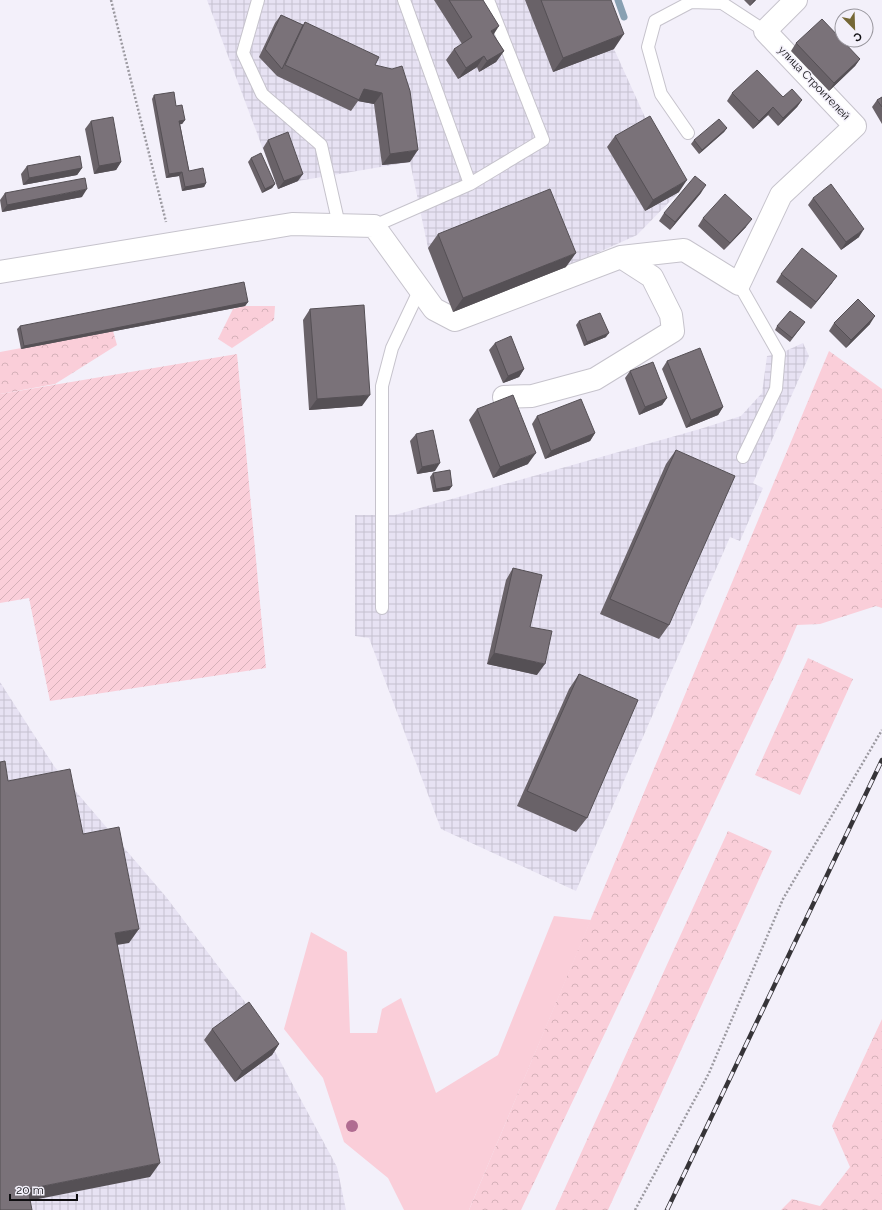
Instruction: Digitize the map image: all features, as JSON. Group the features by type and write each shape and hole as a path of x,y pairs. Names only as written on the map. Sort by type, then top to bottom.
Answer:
{"street":[{"path":"765,31 796,0"},
{"name":"улица Строителей","path":"739,284 782,195 856,126 765,31"},
{"path":"0,272 292,224 374,226 434,309 455,320 621,257 684,250 739,284"},
{"path":"504,397 532,396 595,379 673,331 670,315 652,277 621,257"}],"lane":[{"path":"258,0 243,53 262,94 321,145 339,225"},
{"path":"404,0 470,184"},
{"path":"374,226 470,184 542,140 488,0"},
{"path":"688,133 661,94 648,47 655,21 691,2 722,3 765,31"},
{"path":"739,284 779,354 776,389 743,457"},
{"path":"382,608 382,386 392,348 420,289"}],"path":[{"path":"111,0 172,244"},
{"path":"635,1210 709,1073 782,900 882,730"}],"shaded area":[{"path":"207,0 595,0 614,49 679,192 637,235 566,267 453,312 428,248 410,162 298,181 278,189"},
{"path":"803,343 809,356 753,483 763,488 740,541 730,537 576,891 441,829 369,638 355,636 355,515 395,515 700,429 741,416 762,393 767,356 779,354"},
{"path":"0,682 54,766 167,898 257,1018 337,1167 346,1210 0,1210"}],"green space":[{"path":"245,306 275,306 274,320 232,348 218,339 233,309"},
{"path":"113,331 117,345 55,384 0,394 0,352"},
{"path":"829,351 882,389 882,608 876,606 820,624 797,625 783,658 521,1210 469,1210"},
{"path":"237,354 266,668 50,701 29,598 0,603 0,394"},
{"path":"808,658 853,679 800,795 755,775"},
{"path":"728,831 772,851 608,1210 555,1210"},
{"path":"554,916 591,920 469,1210 404,1210 388,1178 344,1142 323,1078 284,1029 311,932 347,952 350,1033 377,1033 382,1009 401,998 436,1093 498,1055"},
{"path":"882,1019 882,1210 781,1210 792,1199 820,1206 850,1167 832,1126"}],"building":[{"path":"449,0 483,0 499,26 491,31 504,51 487,61 484,56 466,68 454,49 472,37"},
{"path":"541,0 611,0 624,34 563,58"},
{"path":"281,15 303,25 282,69 265,49"},
{"path":"822,19 834,32 834,48 850,48 860,59 834,83 796,43"},
{"path":"305,22 379,57 375,65 392,69 402,66 410,91 418,150 390,154 382,93 364,89 359,100 285,65"},
{"path":"757,70 783,97 792,89 802,100 783,118 773,107 759,121 732,93"},
{"path":"174,92 176,106 182,105 185,120 179,121 189,171 203,168 206,183 185,187 182,172 169,174 154,95"},
{"path":"882,97 882,107 877,100"},
{"path":"650,116 687,180 653,200 615,136"},
{"path":"113,117 121,162 99,166 91,121"},
{"path":"719,119 727,128 702,150 694,140"},
{"path":"288,132 303,174 284,181 268,140"},
{"path":"261,153 275,184 265,189 251,158"},
{"path":"80,156 82,168 29,178 27,166"},
{"path":"695,176 706,185 675,222 664,213"},
{"path":"85,178 87,189 7,205 5,193"},
{"path":"831,184 864,229 846,242 813,198"},
{"path":"550,189 576,253 463,298 438,234"},
{"path":"725,194 752,219 730,243 703,218"},
{"path":"802,248 837,276 816,302 781,274"},
{"path":"244,282 248,302 24,346 20,326"},
{"path":"858,299 875,316 851,340 834,323"},
{"path":"364,305 370,395 317,399 310,309"},
{"path":"790,311 805,322 792,338 777,326"},
{"path":"600,313 609,333 587,342 579,321"},
{"path":"511,336 524,369 508,376 495,343"},
{"path":"700,348 723,407 691,420 667,361"},
{"path":"653,362 667,398 645,407 630,371"},
{"path":"513,395 536,453 500,467 477,409"},
{"path":"581,399 595,433 551,451 537,416"},
{"path":"433,430 440,463 422,467 416,434"},
{"path":"676,450 735,476 669,625 610,599"},
{"path":"450,470 452,486 436,489 433,473"},
{"path":"513,568 542,575 530,627 552,631 545,664 494,653"},
{"path":"579,674 638,700 587,818 527,791"},
{"path":"5,761 8,781 70,769 83,834 119,827 139,929 115,933 160,1163 28,1189 32,1210 0,1210 0,762"},
{"path":"249,1002 279,1044 242,1071 212,1029"}],"waterway":[{"path":"618,0 624,17"}],"railway":[{"path":"667,1210 882,760"}]}
